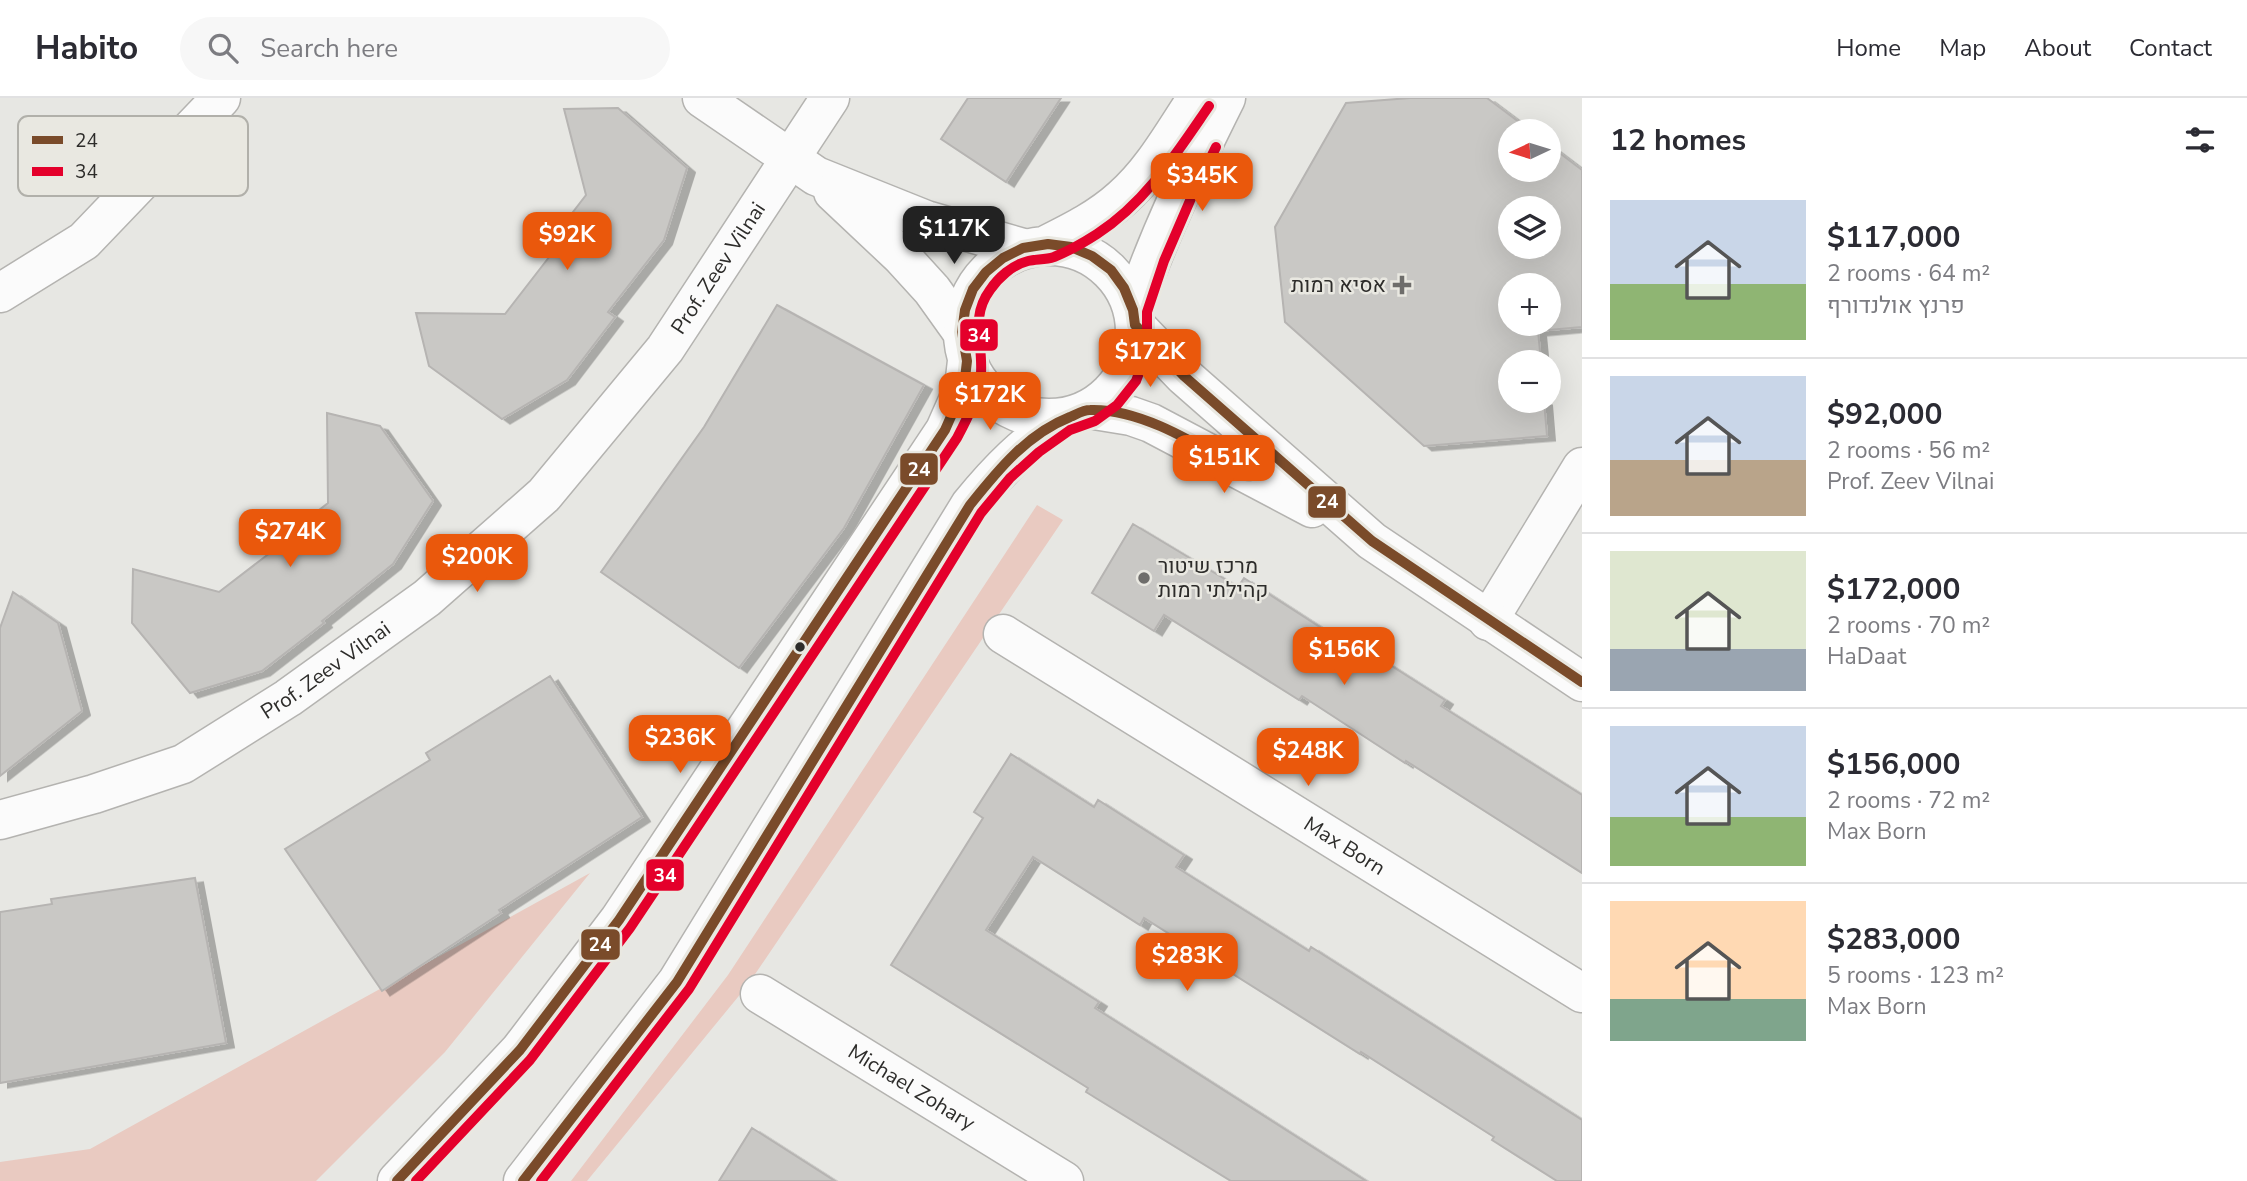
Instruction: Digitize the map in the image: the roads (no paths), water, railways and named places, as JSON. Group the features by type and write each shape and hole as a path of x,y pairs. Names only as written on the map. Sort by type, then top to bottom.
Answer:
{"street":[{"path":"204,116 221,98"},
{"path":"702,98 803,167 901,256 932,290 964,346 978,383 995,400 1016,412 1040,418 1076,413 1131,416 1151,423 1373,541"},
{"name":"Prof. Zeev Vilnai","path":"0,820 94,794 183,764 288,698 427,598 544,495 665,349 803,167 830,98"},
{"path":"397,1181 520,1050 619,920 945,430 964,387 965,310 973,289 986,272 1003,258 1099,216 1123,198 1143,177 1197,98"},
{"path":"523,1181 677,982 970,505 1000,468 1030,441 1109,394 1124,374 1133,350 1134,317 1151,256 1179,190 1226,98"},
{"path":"803,167 914,215 1035,246 1071,247 1092,256 1111,270 1118,279 1134,317 1184,376 1373,541 1582,682"},
{"path":"0,293 85,241 128,196"},
{"path":"1489,621 1582,467"},
{"name":"Max Born","path":"1003,634 1582,993"},
{"name":"Michael Zohary","path":"760,994 1064,1181"}],"place":[{"name":"אסיא רמות","path":"1402,285"},
{"name":"מרכז שיטור קהילתי רמות","path":"1144,578"}]}
